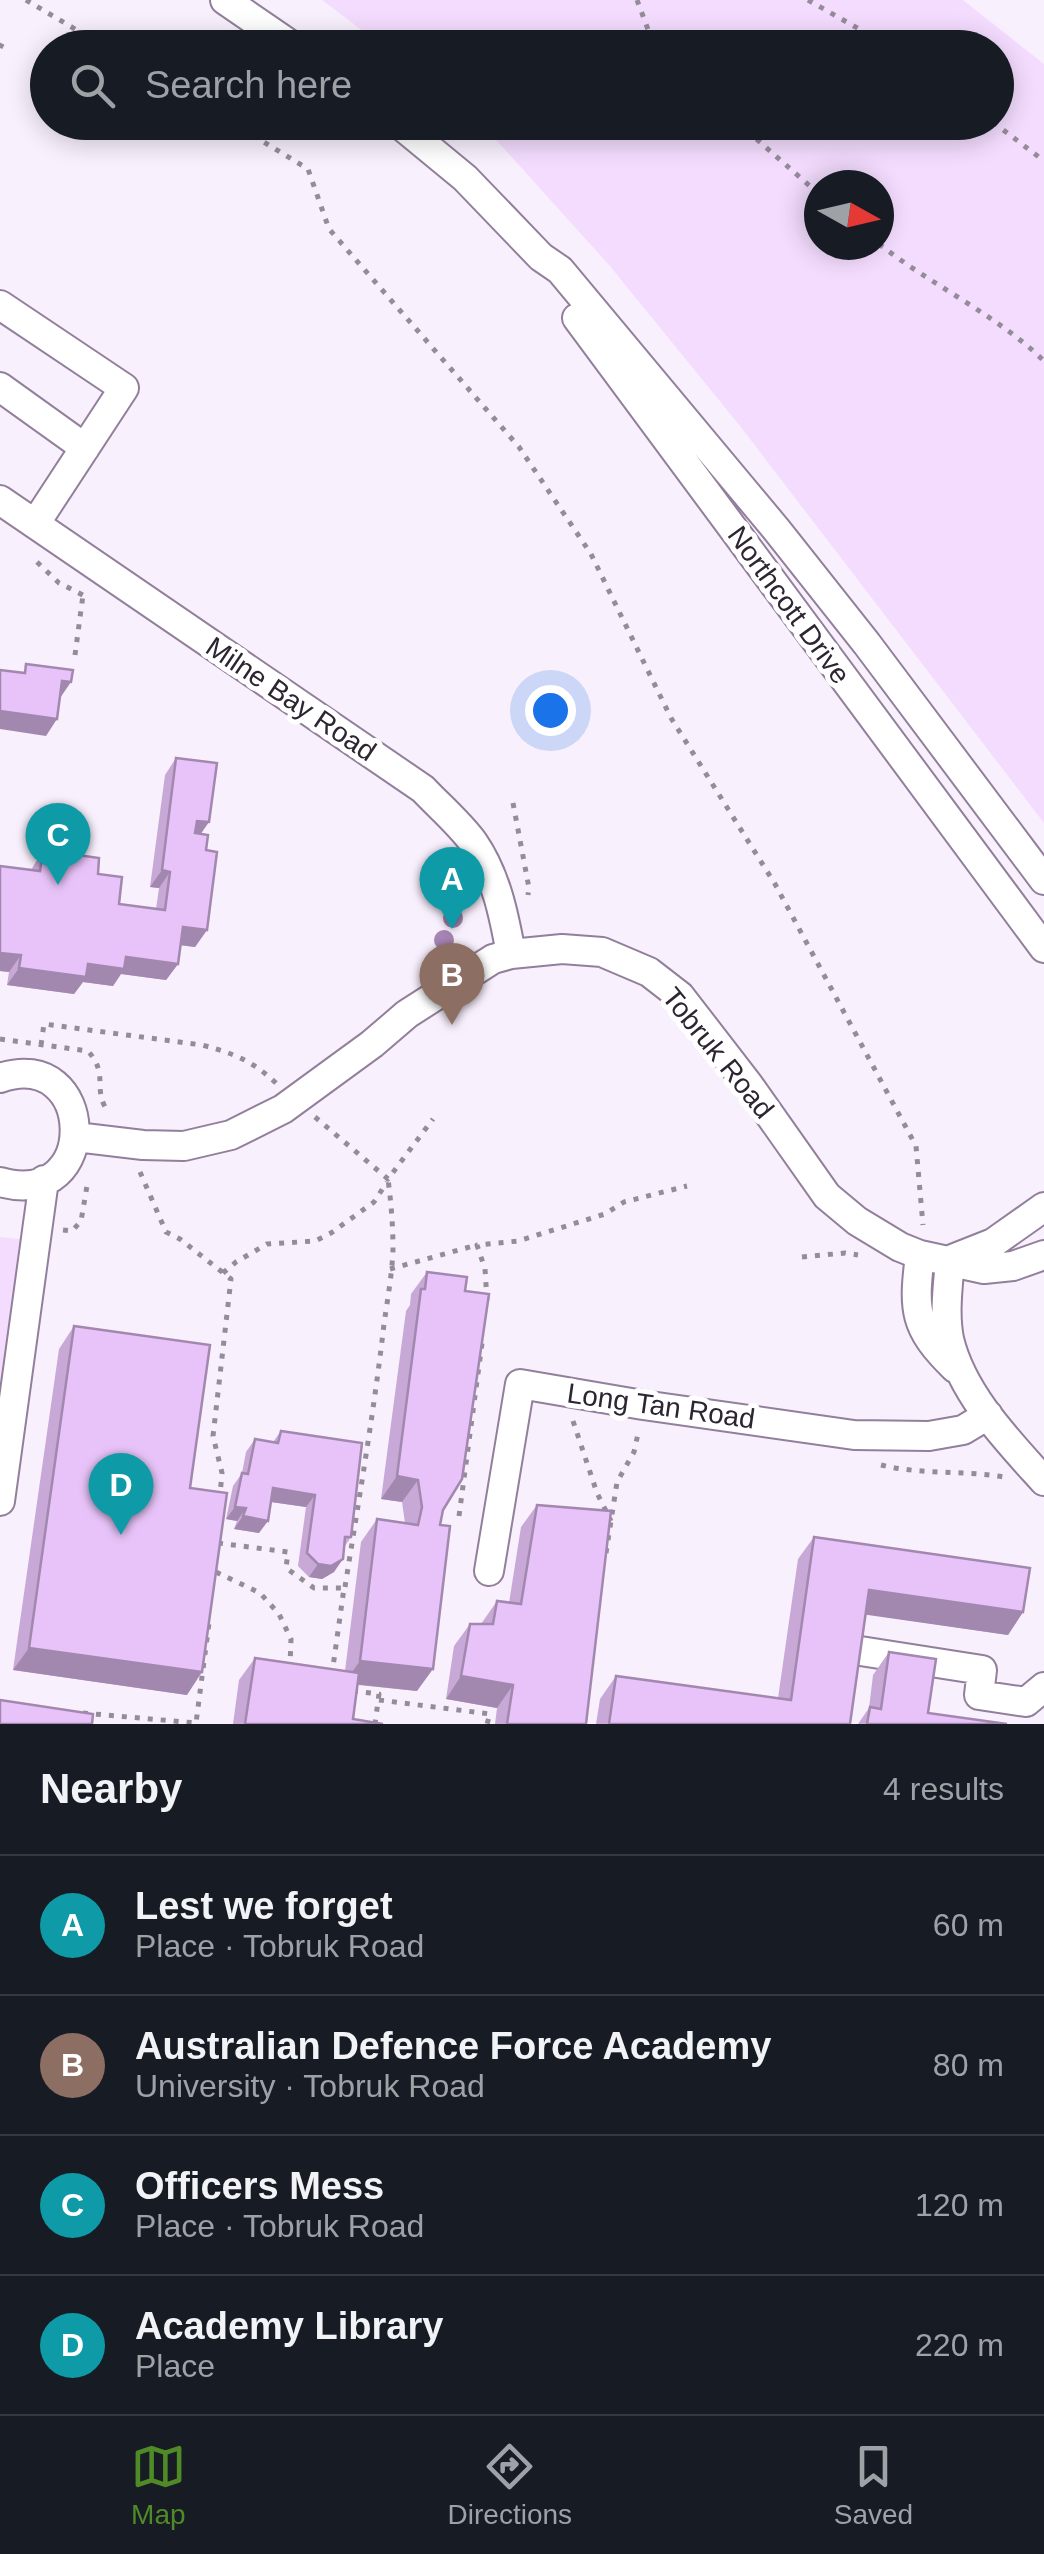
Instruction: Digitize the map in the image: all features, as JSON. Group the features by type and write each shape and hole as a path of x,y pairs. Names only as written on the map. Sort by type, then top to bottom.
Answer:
{"street":[{"path":"226,0 268,30"},
{"name":"Northcott Drive","path":"419,140 465,178 542,257 560,270 788,544 1044,880"},
{"name":"Northcott Drive","path":"542,257 578,319 1044,948"},
{"path":"0,305 124,388 34,524"},
{"path":"0,387 85,448"},
{"name":"Milne Bay Road","path":"0,500 424,789 472,841 486,866 501,903 511,954"},
{"name":"Tobruk Road","path":"76,1137 184,1146 214,1140 265,1120 372,1044 407,1014 493,959 562,949 602,952 649,972 680,996 827,1196 857,1221 920,1256 992,1269 1044,1255"},
{"path":"0,1078 30,1074 52,1084 69,1102 76,1125 73,1148 62,1167 44,1180 22,1185 0,1182"},
{"path":"1,1486 44,1180"},
{"path":"963,1376 948,1330 950,1260 993,1243 1044,1208"},
{"path":"920,1256 916,1291 919,1322 932,1343 963,1376 988,1415 1044,1481"},
{"name":"Long Tan Road","path":"489,1571 520,1384 854,1434 929,1436 963,1430 988,1415"},
{"path":"854,1650 982,1670 979,1695 1031,1704"}],"path":[{"path":"26,0 77,30"},
{"path":"637,0 648,30"},
{"path":"808,0 862,30"},
{"path":"1014,138 1044,161"},
{"path":"262,140 308,168 330,229 520,447 591,554 671,718 775,884 916,1146 923,1234 920,1256"},
{"path":"758,140 804,181"},
{"path":"894,256 971,306 1044,361"},
{"path":"75,655 83,594"},
{"path":"501,903 529,894 513,802"},
{"path":"41,1045 44,1024 202,1045 227,1052 255,1064 388,1179 393,1254 377,1392 331,1683"},
{"path":"223,1273 267,1244 315,1241 374,1202 433,1118"},
{"path":"130,1143 128,1165 138,1166 166,1232 231,1279 213,1436 222,1473 218,1511"},
{"path":"37,1229 72,1231 81,1221 92,1172"},
{"path":"390,1269 477,1245 518,1241 605,1214 624,1202 686,1186"},
{"path":"477,1245 484,1269 487,1306"},
{"path":"802,1257 845,1253 871,1260"},
{"path":"459,1516 484,1325"},
{"path":"606,1558 617,1482 634,1452 641,1422"},
{"path":"217,1530 216,1572 260,1593 279,1614 291,1639 288,1658 293,1679"},
{"path":"217,1543 288,1552 286,1568 314,1588 344,1588"},
{"path":"69,1712 196,1723 211,1610"},
{"path":"347,1690 379,1694 375,1724"},
{"path":"378,1700 490,1714 488,1724"},
{"path":"102,1724 104,1714"}],"shaded area":[{"path":"322,0 963,0 1001,30 362,30"},
{"path":"1014,40 1044,64 1044,823 740,426 609,265 496,140 1014,140"},
{"path":"0,1237 20,1239 18,1251 28,1253 0,1445"}],"building":[{"path":"26,664 73,670 71,682 62,681 57,719 0,711 0,670 25,673"},
{"path":"176,758 217,763 209,822 197,821 195,833 208,835 206,850 217,852 207,930 183,927 178,964 126,957 124,969 88,964 86,977 19,968 21,955 0,953 0,866 40,871 43,850 99,858 98,874 122,877 119,904 165,910 170,872 162,870"},
{"path":"427,1272 467,1277 465,1291 489,1294 462,1479 443,1510 440,1525 450,1526 433,1669 360,1661 377,1519 418,1525 422,1507 418,1480 397,1476 421,1289 425,1289"},
{"path":"74,1326 210,1345 190,1488 227,1493 202,1672 29,1648"},
{"path":"281,1431 362,1443 351,1537 345,1537 343,1559 331,1566 318,1564 307,1553 315,1495 273,1488 268,1521 243,1516 246,1508 235,1507 242,1473 248,1474 255,1439 278,1443"},
{"path":"537,1505 611,1511 586,1724 507,1724 513,1685 461,1676 470,1624 493,1624 497,1601 521,1604"},
{"path":"814,1537 1030,1568 1023,1612 869,1590 850,1724 609,1724 616,1676 791,1700"},
{"path":"889,1652 936,1659 928,1713 1007,1724 867,1724 870,1707 881,1709"},
{"path":"255,1658 359,1673 353,1719 383,1724 245,1724"},
{"path":"0,1700 93,1714 92,1724 0,1724"}],"place":[{"name":"Officers Mess","path":"58,885"},
{"name":"Lest we forget","path":"452,929"},
{"name":"Australian Defence Force Academy","path":"452,1025"},
{"name":"Academy Library","path":"121,1535"}]}
